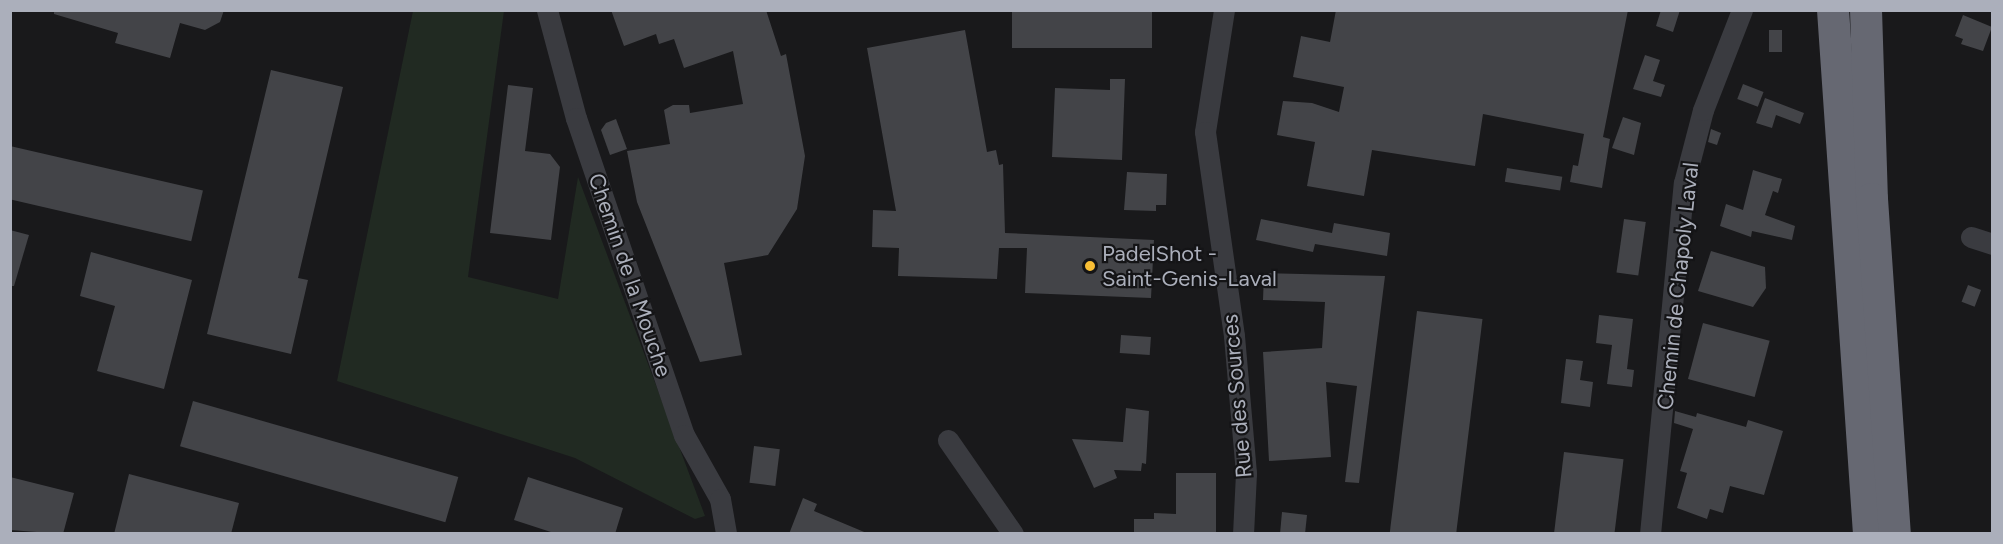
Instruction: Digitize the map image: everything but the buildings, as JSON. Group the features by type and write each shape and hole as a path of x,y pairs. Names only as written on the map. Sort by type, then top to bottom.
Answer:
{"highway":[{"path":"1833,10 1869,534"},
{"path":"1866,10 1872,199 1895,534"}],"street":[{"name":"Chemin de la Mouche","path":"547,10 576,118 684,435 720,499 726,534"},
{"name":"Rue des Sources","path":"1224,10 1205,132 1234,336 1246,473 1243,534"},
{"name":"Chemin de Chapoly Laval","path":"1650,534 1684,183 1703,110 1742,10"},
{"path":"1971,237 1992,244"},
{"path":"948,440 1013,534"}],"shaded area":[{"path":"413,11 504,11 468,277 558,299 578,177 705,516 695,519 575,458 337,381"}],"place":[{"name":"PadelShot - Saint-Genis-Laval","path":"1090,266"}]}
